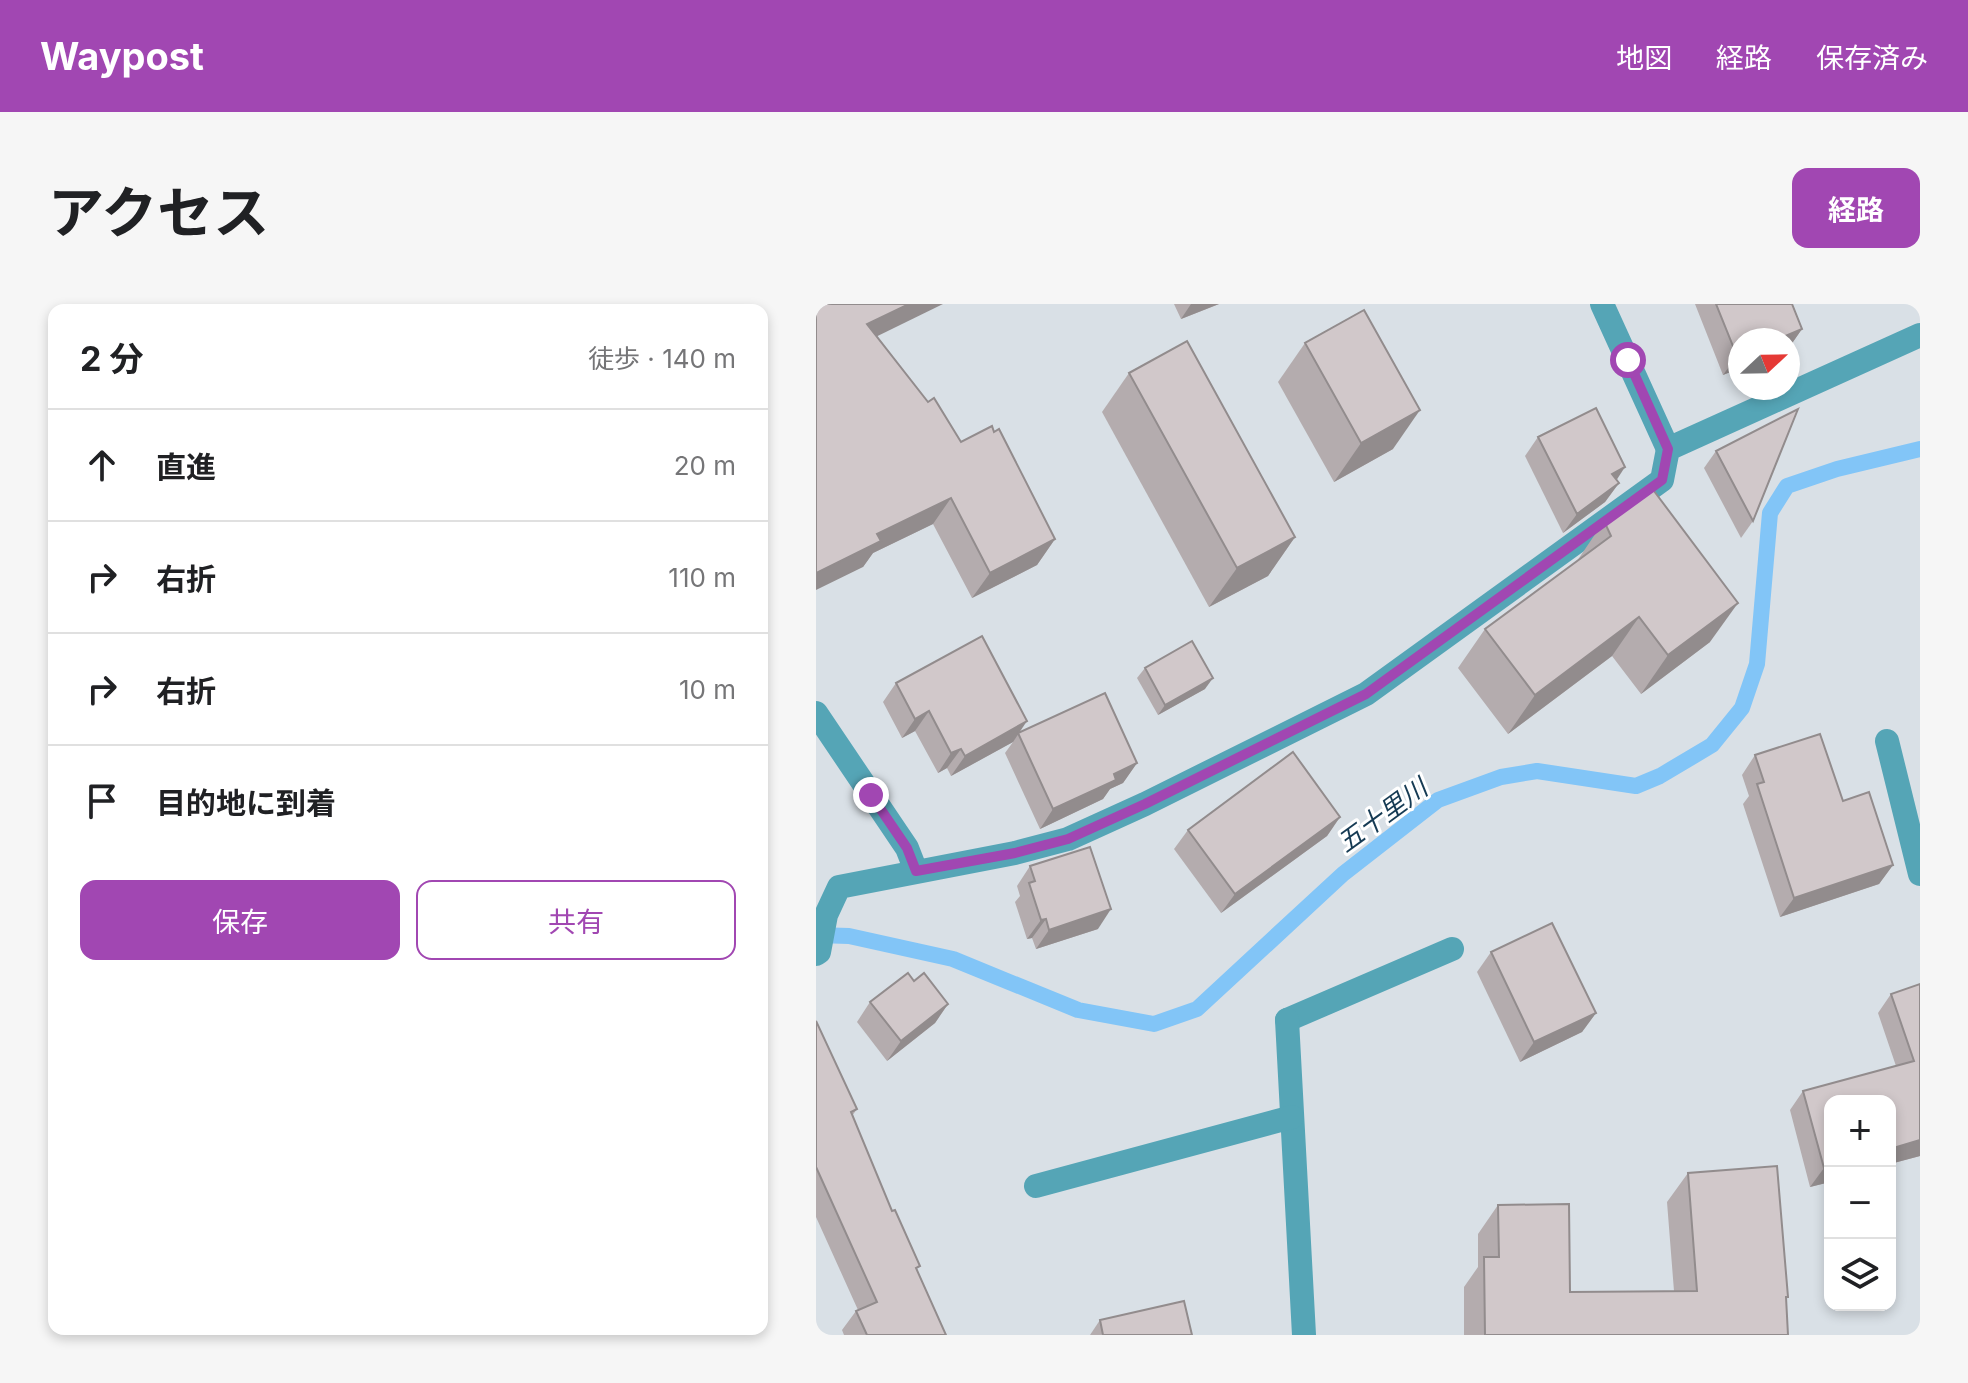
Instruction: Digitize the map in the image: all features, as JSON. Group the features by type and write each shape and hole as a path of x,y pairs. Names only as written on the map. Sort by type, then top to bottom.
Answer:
{"street":[{"path":"818,953 826,915 839,887 1015,853 1068,839 1145,804 1366,694 1662,480 1668,449 1602,304"},
{"path":"1668,449 1920,335"},
{"path":"816,713 907,848 916,871"},
{"path":"1887,741 1920,874"},
{"path":"1304,1335 1287,1020 1452,949"},
{"path":"1036,1186 1292,1117"}],"building":[{"path":"816,304 909,304 867,324 928,402 934,398 961,442 992,426 994,432 999,429 1055,539 990,573 951,498 877,534 881,541 816,573"},
{"path":"1716,304 1792,304 1802,329 1728,328 1728,334"},
{"path":"1364,310 1420,410 1361,443 1305,343"},
{"path":"1187,341 1295,537 1237,568 1129,373"},
{"path":"1596,408 1625,467 1612,474 1619,483 1577,514 1538,437"},
{"path":"1798,409 1753,521 1716,451"},
{"path":"1651,487 1738,603 1668,655 1639,617 1535,695 1485,629 1611,536 1604,521"},
{"path":"982,636 1027,721 965,756 961,749 951,753 929,711 915,719 896,683"},
{"path":"1192,641 1213,678 1165,705 1145,668"},
{"path":"1105,693 1137,763 1114,774 1116,780 1053,809 1018,733"},
{"path":"1820,734 1843,801 1869,792 1893,865 1794,898 1757,784 1764,782 1755,755"},
{"path":"1293,752 1340,817 1235,894 1188,830"},
{"path":"1090,847 1111,909 1049,930 1046,919 1041,920 1029,883 1035,881 1030,866"},
{"path":"1552,923 1596,1013 1534,1042 1491,952"},
{"path":"908,973 914,981 924,973 948,1004 901,1041 870,1002"},
{"path":"1920,984 1920,1140 1896,1147 1896,1095 1824,1095 1824,1168 1803,1091 1914,1061 1891,994"},
{"path":"816,1021 857,1109 851,1112 892,1211 895,1210 920,1266 916,1268 946,1335 867,1335 856,1311 877,1302 816,1167"},
{"path":"1777,1166 1788,1297 1788,1335 1485,1335 1484,1257 1499,1257 1498,1205 1569,1204 1570,1292 1697,1291 1688,1173"},
{"path":"1184,1301 1192,1335 1103,1335 1100,1320"}],"waterway":[{"name":"五十里川","path":"816,935 849,936 953,959 1078,1010 1154,1024 1197,1009 1343,874 1438,800 1501,777 1537,771 1636,786 1660,776 1712,745 1742,708 1757,664 1770,513 1787,486 1837,469 1920,449"}],"route":[{"path":"871,795 907,848 916,871 1015,853 1068,839 1366,694 1662,480 1668,449 1628,360"}]}
